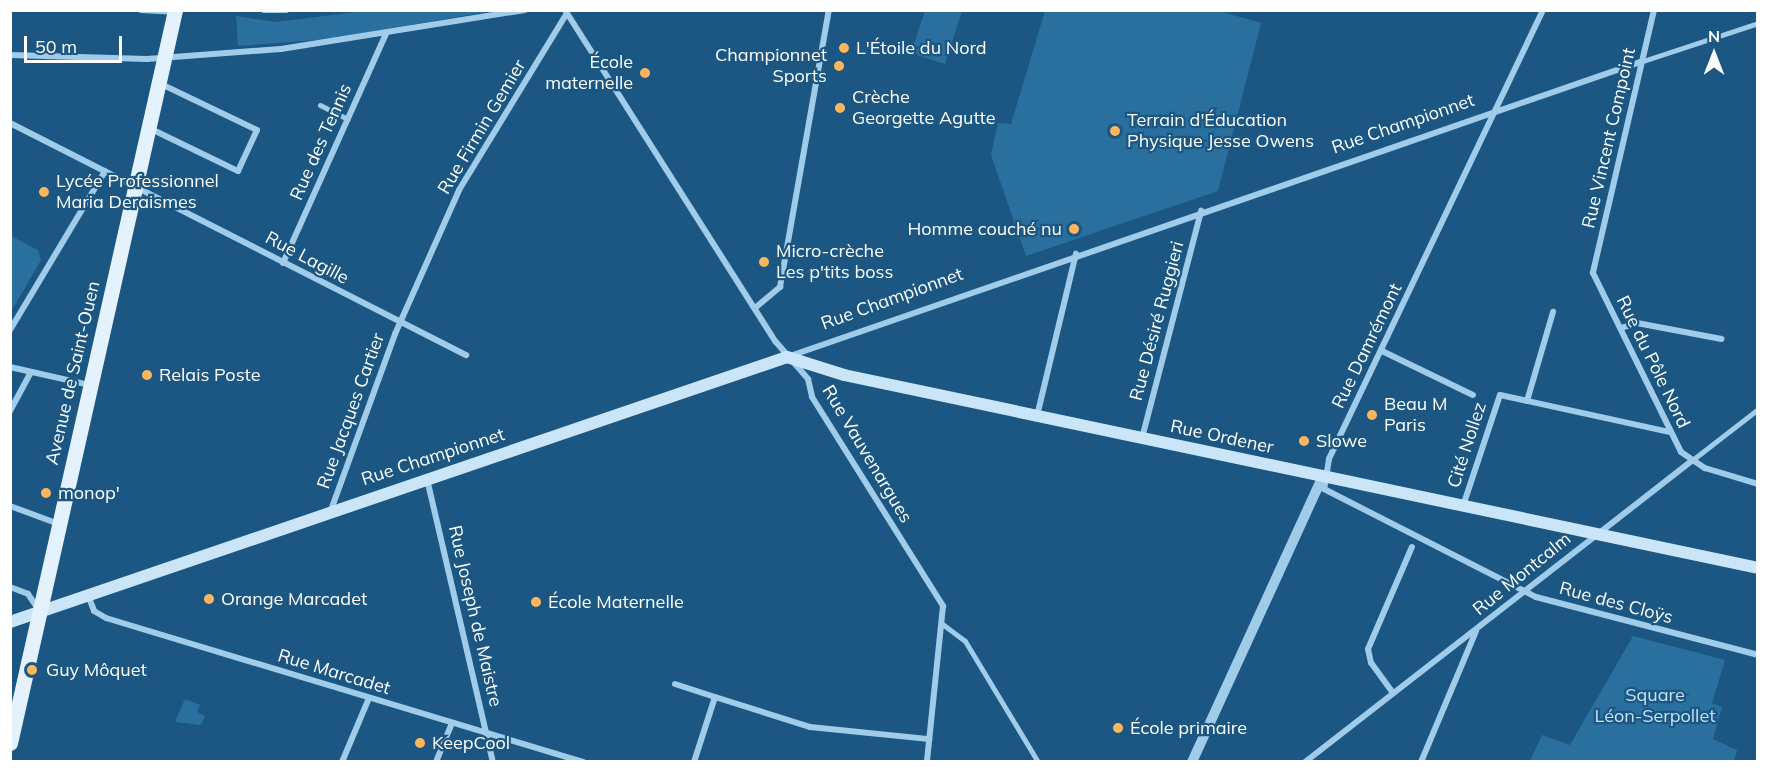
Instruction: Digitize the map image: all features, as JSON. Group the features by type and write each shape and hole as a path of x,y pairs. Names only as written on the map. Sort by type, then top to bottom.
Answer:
{"main road":[{"name":"Avenue de Saint-Ouen","path":"10,743 175,11"},
{"name":"Rue Ordener","path":"787,357 1037,416 1758,568"},
{"name":"Rue Championnet","path":"10,622 331,510 787,357"}],"street":[{"path":"141,10 175,11"},
{"path":"264,10 286,10"},
{"path":"10,55 164,58 386,34 525,10"},
{"path":"755,308 780,287 829,10"},
{"name":"Rue Damrémont","path":"1192,762 1323,476 1498,110 1542,10"},
{"name":"Rue Vincent Compoint","path":"1593,273 1654,10"},
{"name":"Rue Vauvenargues","path":"565,13 787,357 808,379 812,397 943,606 927,762"},
{"name":"Rue Firmin Gemier","path":"399,323 459,190 565,13"},
{"name":"Rue Championnet","path":"787,357 1201,211 1758,23"},
{"name":"Rue des Tennis","path":"283,263 386,34"},
{"path":"149,128 237,171 257,130 158,83"},
{"path":"320,105 348,119"},
{"name":"Rue Lagille","path":"10,123 399,323 466,355"},
{"path":"10,330 105,171"},
{"name":"Rue Désiré Ruggieri","path":"1142,438 1201,211"},
{"path":"1037,416 1076,254"},
{"name":"Rue du Pôle Nord","path":"1593,273 1670,432 1690,462"},
{"path":"1553,312 1527,401 1670,432"},
{"name":"Rue Jacques Cartier","path":"331,510 399,323"},
{"path":"1621,328 1637,323 1722,339"},
{"path":"1382,351 1473,395"},
{"path":"10,367 90,385"},
{"path":"10,411 31,372"},
{"name":"Cité Nollez","path":"1463,506 1500,395 1527,401"},
{"name":"Rue Montcalm","path":"1305,762 1758,409"},
{"path":"1690,462 1758,483"},
{"name":"Rue des Cloÿs","path":"1323,476 1324,489 1334,498 1524,591 1758,655"},
{"name":"Rue Joseph de Maistre","path":"426,478 493,762"},
{"path":"10,507 60,524"},
{"path":"1393,693 1371,663 1368,649 1412,547"},
{"path":"10,588 28,594 40,612"},
{"name":"Rue Marcadet","path":"88,594 98,615 584,762"},
{"path":"941,623 965,641 1038,762"},
{"path":"1421,762 1476,631"},
{"path":"675,684 810,727 929,739"},
{"path":"694,762 715,697"},
{"path":"342,762 369,698"},
{"path":"436,762 453,723"}],"green space":[{"path":"925,10 962,11 945,64 911,53"},
{"path":"364,11 491,11 330,39 238,46 236,16 276,22"},
{"name":"Terrain d'Éducation Physique Jesse Owens","path":"1045,11 1219,11 1261,23 1218,191 1026,256 991,155 998,123 1011,124"},
{"path":"11,236 38,250 41,260 11,312"},
{"name":"Square Léon-Serpollet","path":"1633,636 1725,660 1712,703 1722,707 1713,739 1737,750 1734,761 1530,761 1542,735 1570,745"},
{"path":"185,699 200,705 197,712 205,716 201,725 175,722"}],"place":[{"name":"L'Étoile du Nord","path":"844,48"},
{"name":"Championnet Sports","path":"839,66"},
{"name":"École maternelle","path":"645,73"},
{"name":"Crèche Georgette Agutte","path":"840,108"},
{"name":"Terrain d'Éducation Physique Jesse Owens","path":"1115,131"},
{"name":"Lycée Professionnel Maria Deraismes","path":"44,192"},
{"name":"Homme couché nu","path":"1074,229"},
{"name":"Micro-crèche Les p'tits boss","path":"764,262"},
{"name":"Relais Poste","path":"147,375"},
{"name":"Beau M Paris","path":"1372,415"},
{"name":"Slowe","path":"1304,441"},
{"name":"monop'","path":"46,493"},
{"name":"Orange Marcadet","path":"209,599"},
{"name":"École Maternelle","path":"536,602"},
{"name":"Guy Môquet","path":"32,670"},
{"name":"École primaire","path":"1118,728"},
{"name":"KeepCool","path":"420,743"}]}
